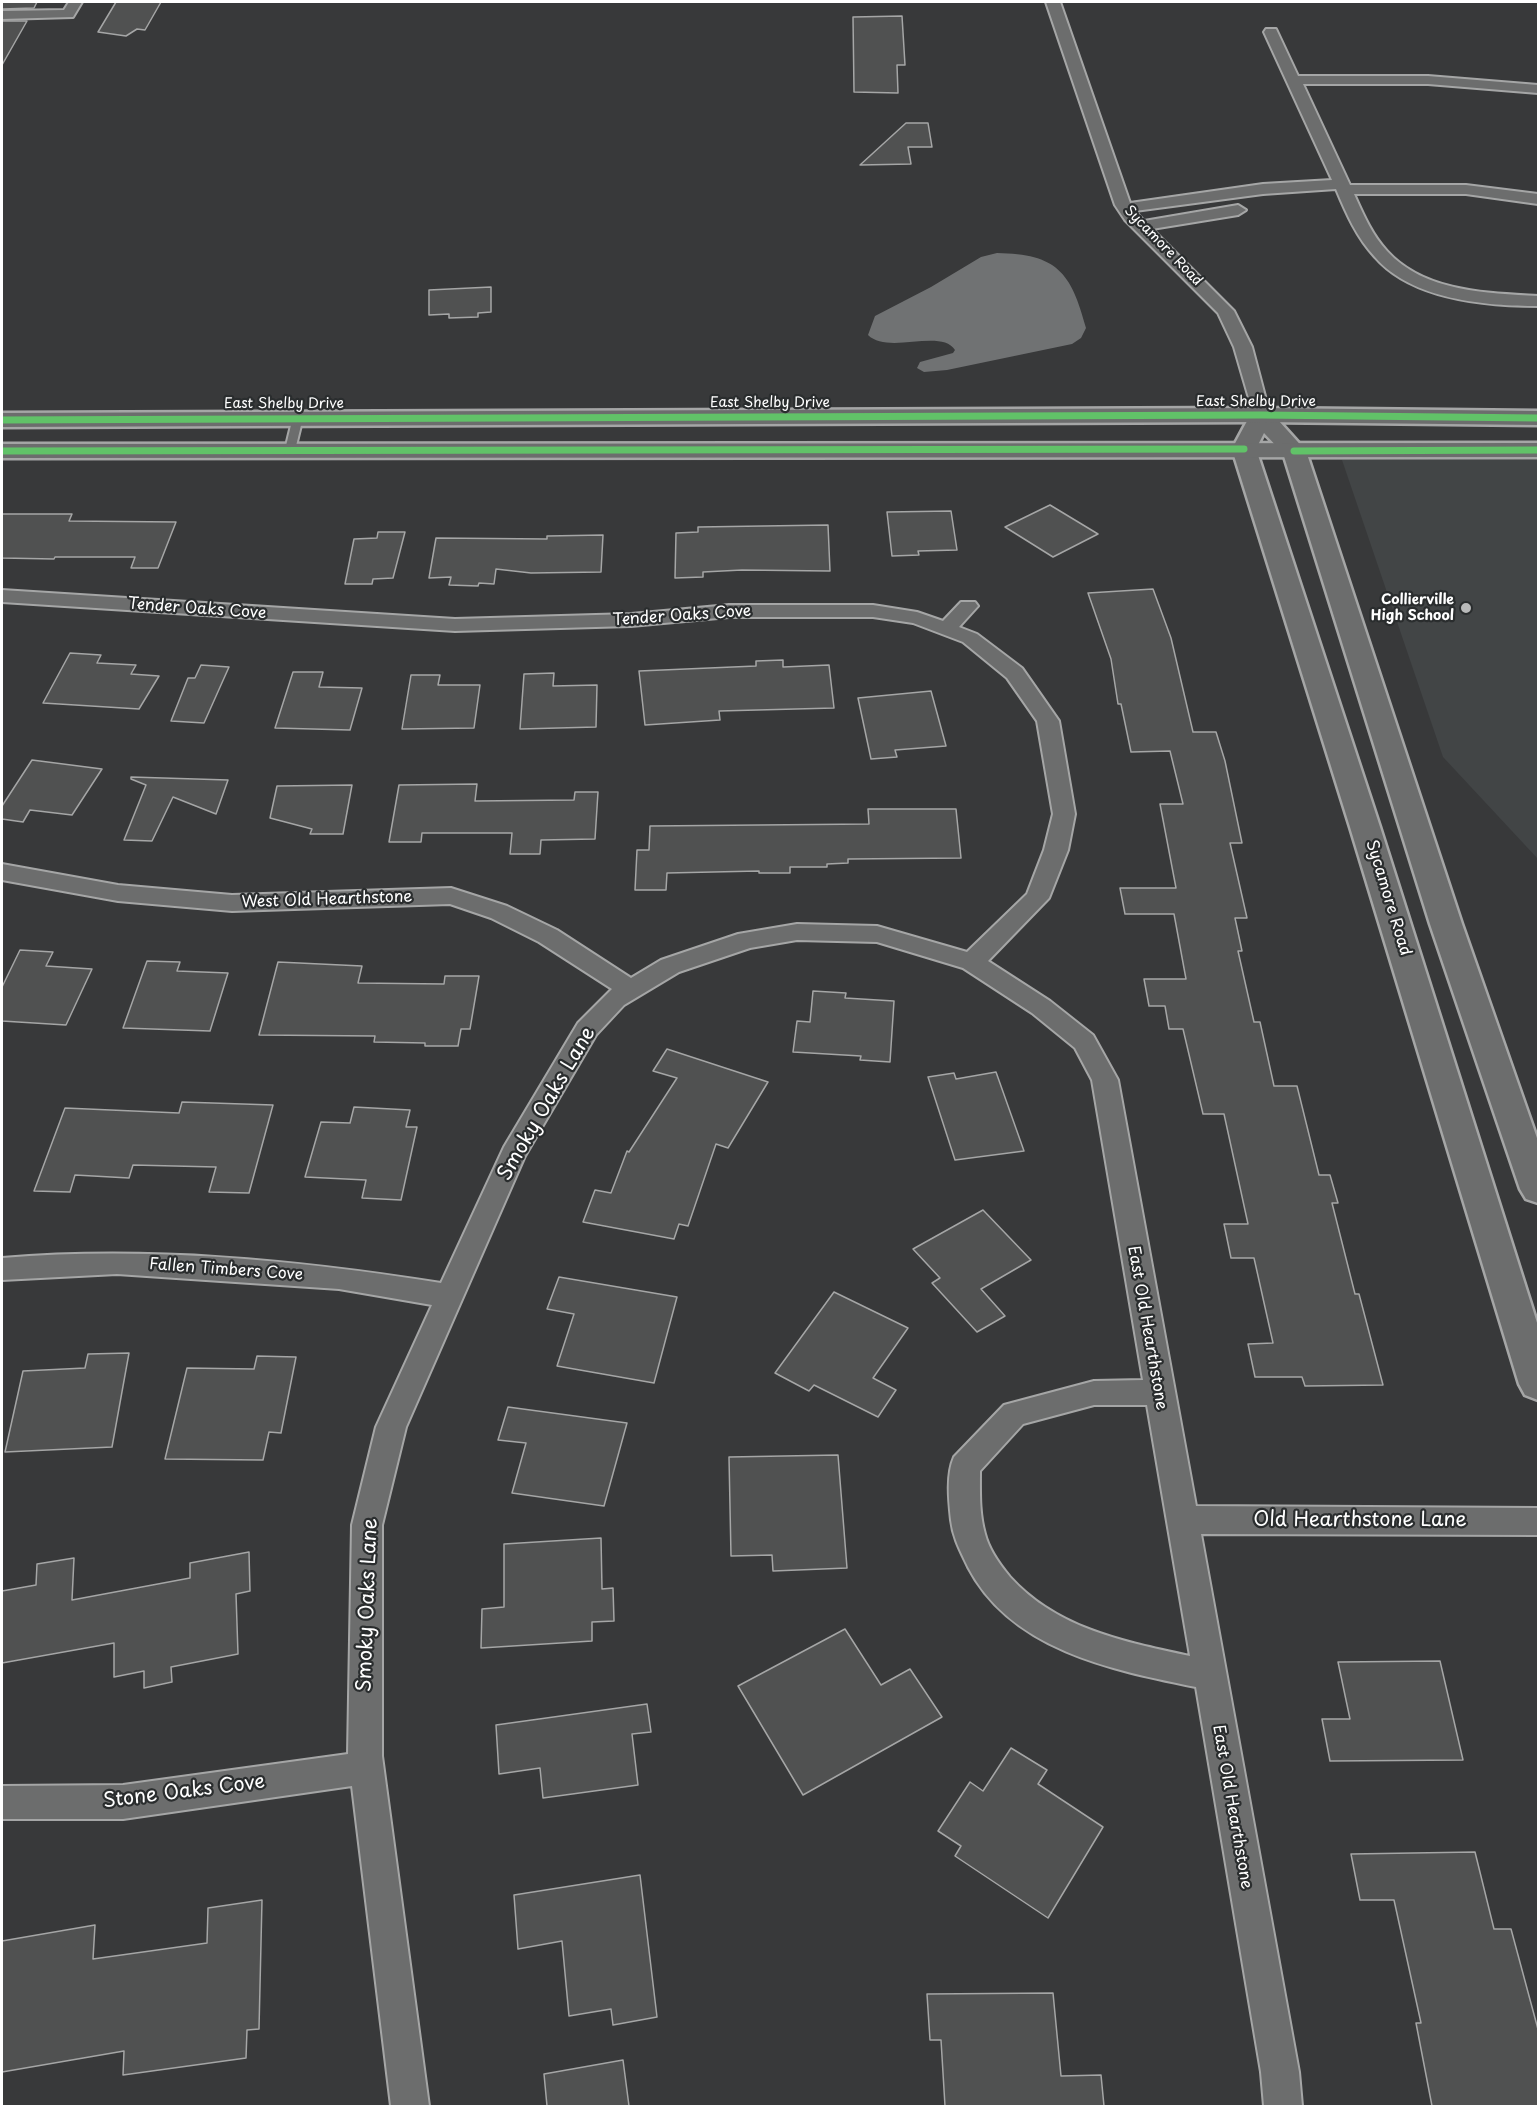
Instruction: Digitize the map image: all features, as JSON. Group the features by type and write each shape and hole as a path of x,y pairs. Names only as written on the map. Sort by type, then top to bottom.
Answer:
{"main road":[{"name":"East Shelby Drive","path":"2,420 298,417 1261,415 1539,418"},
{"path":"1244,449 1261,415"},
{"name":"Sycamore Road","path":"1261,415 1294,451 1446,924 1539,1189"},
{"name":"Sycamore Road","path":"1244,449 1362,816 1539,1384"},
{"path":"2,451 1539,450"}],"street":[{"path":"2,15 68,14 75,2"},
{"name":"Sycamore Road","path":"1053,2 1125,208 1226,311 1243,347 1261,415"},
{"path":"1271,32 1345,191 1378,253 1392,265 1420,280 1465,294 1505,300 1539,301"},
{"path":"1294,80 1428,80 1539,89"},
{"path":"1125,208 1263,189 1345,191 1455,189 1490,191 1539,199"},
{"path":"1283,204 1345,191"},
{"path":"1141,226 1249,208"},
{"name":"Tender Oaks Cove","path":"2,596 455,625 621,620 729,610 873,610 917,618 970,638 1015,673 1048,721 1064,814 1056,850 1037,898 972,962"},
{"path":"946,629 968,606"},
{"name":"West Old Hearthstone","path":"2,872 118,893 231,903 451,896 499,912 548,936 631,990"},
{"name":"East Old Hearthstone","path":"631,990 670,966 747,940 797,932 877,934 972,962 1041,1007 1084,1042 1105,1080 1278,2061 1283,2106"},
{"name":"Smoky Oaks Lane","path":"410,2106 367,1768 367,1525 391,1427 513,1154 587,1029 615,999 631,990"},
{"name":"Fallen Timbers Cove","path":"2,1269 117,1263 339,1278 449,1296"},
{"path":"1159,1392 1094,1394 1014,1414 966,1466 965,1508 972,1543 995,1587 1019,1610 1065,1636 1113,1654 1209,1676"},
{"name":"Old Hearthstone Lane","path":"1181,1520 1539,1521"},
{"name":"Stone Oaks Cove","path":"2,1803 123,1802 367,1768"}],"lane":[{"path":"290,450 298,417"}],"shaded area":[{"path":"997,253 1034,257 1048,262 1058,270 1067,280 1080,309 1086,328 1081,338 1072,344 947,370 924,372 917,368 920,362 953,353 955,350 948,344 938,341 888,343 868,335 875,316 931,287 981,257"},
{"name":"Collierville High School","path":"1342,460 1538,460 1538,859 1443,757"}],"building":[{"path":"2,2 37,2 34,8 2,9"},
{"path":"116,2 161,2 145,30 137,29 126,36 98,32"},
{"path":"902,16 905,65 897,65 898,93 854,92 853,17"},
{"path":"2,21 27,21 2,65"},
{"path":"906,123 928,123 932,147 908,147 911,164 860,165"},
{"path":"491,287 491,312 478,313 478,317 449,318 449,314 429,315 429,290"},
{"path":"1050,505 1098,534 1053,557 1005,527"},
{"path":"951,511 957,550 918,551 919,555 892,556 887,512"},
{"path":"2,514 72,514 69,521 176,522 158,568 131,568 135,557 2,558"},
{"path":"828,525 830,571 742,570 703,572 703,577 675,578 676,533 698,532 698,527"},
{"path":"378,532 405,532 393,578 373,579 372,584 345,584 354,539 377,538"},
{"path":"603,535 601,572 531,573 496,569 494,584 479,583 478,586 449,585 451,577 429,578 436,538 547,539 547,536"},
{"path":"1153,589 1171,638 1193,732 1216,732 1225,761 1242,843 1230,843 1247,918 1235,918 1242,951 1238,951 1254,1022 1260,1022 1274,1086 1297,1086 1319,1175 1330,1175 1338,1203 1332,1203 1355,1294 1359,1294 1383,1385 1305,1386 1302,1377 1255,1377 1248,1344 1273,1343 1254,1258 1231,1258 1224,1224 1248,1224 1224,1114 1203,1114 1183,1029 1169,1029 1165,1006 1149,1006 1144,979 1186,979 1174,914 1125,914 1120,888 1176,888 1160,804 1183,804 1170,751 1131,752 1121,704 1118,704 1111,659 1088,593"},
{"path":"70,653 101,655 97,663 136,665 131,674 159,676 139,709 43,703"},
{"path":"783,660 783,667 829,665 834,708 719,711 720,720 645,725 639,671 756,666 756,661"},
{"path":"201,665 229,667 204,723 171,721 188,678 195,678"},
{"path":"293,672 323,672 319,687 362,688 350,730 275,728"},
{"path":"554,673 553,686 597,685 596,727 520,729 524,674"},
{"path":"411,675 440,675 438,685 480,685 474,728 402,729"},
{"path":"931,691 946,746 895,750 897,757 871,759 858,698"},
{"path":"32,760 102,769 72,815 30,810 23,822 2,819 2,806"},
{"path":"131,777 228,780 216,814 173,797 152,841 124,840 146,785"},
{"path":"477,784 475,801 574,800 575,792 598,792 595,839 541,840 540,854 510,854 512,833 422,833 421,842 389,842 399,785"},
{"path":"352,785 343,834 310,834 312,829 270,818 277,786"},
{"path":"868,809 956,809 961,858 848,859 848,863 827,864 827,867 790,867 790,873 759,873 759,871 667,873 666,890 635,890 637,850 649,850 650,826 869,824"},
{"path":"20,950 53,952 46,966 92,969 66,1025 2,1021 2,987"},
{"path":"147,961 180,962 177,971 228,973 210,1031 123,1028"},
{"path":"278,962 362,966 358,983 444,984 445,976 479,976 470,1029 461,1029 458,1046 374,1042 375,1036 259,1035"},
{"path":"813,991 846,993 845,998 894,1001 890,1062 860,1060 861,1056 793,1052 797,1021 810,1022"},
{"path":"667,1049 768,1082 728,1148 716,1144 688,1226 679,1224 674,1239 583,1222 595,1190 611,1193 627,1151 629,1152 677,1078 653,1071"},
{"path":"996,1072 1024,1151 955,1160 928,1077 954,1073 956,1079"},
{"path":"182,1102 273,1105 249,1193 209,1192 216,1167 133,1165 129,1178 75,1175 70,1192 34,1191 65,1108 179,1113"},
{"path":"354,1107 410,1110 406,1127 417,1127 401,1200 362,1198 366,1180 305,1177 321,1122 350,1123"},
{"path":"983,1210 1031,1260 981,1289 1005,1316 977,1332 932,1283 940,1278 913,1249"},
{"path":"559,1277 677,1297 654,1383 557,1366 574,1314 547,1309"},
{"path":"834,1292 908,1328 873,1378 896,1390 878,1417 814,1385 809,1391 775,1373"},
{"path":"129,1353 112,1447 5,1452 23,1371 85,1368 88,1354"},
{"path":"257,1356 296,1357 281,1433 269,1432 263,1460 165,1459 187,1368 254,1369"},
{"path":"508,1407 627,1423 604,1506 512,1493 526,1443 498,1440"},
{"path":"838,1455 847,1568 773,1571 772,1555 731,1556 729,1457"},
{"path":"601,1538 602,1589 613,1588 614,1621 592,1622 592,1641 481,1648 482,1609 504,1607 504,1544"},
{"path":"249,1552 250,1591 236,1594 238,1654 171,1667 172,1682 144,1688 144,1671 114,1677 114,1643 2,1663 2,1591 36,1585 37,1564 74,1558 72,1600 190,1578 190,1563"},
{"path":"845,1629 881,1685 910,1669 942,1717 803,1795 738,1686"},
{"path":"1440,1661 1463,1760 1330,1761 1322,1719 1350,1719 1338,1662"},
{"path":"647,1704 651,1732 632,1734 638,1785 543,1798 540,1768 499,1774 496,1725"},
{"path":"1011,1748 1047,1770 1038,1784 1103,1827 1048,1918 955,1856 961,1846 938,1831 970,1782 983,1791"},
{"path":"1475,1852 1494,1929 1511,1929 1539,2033 1539,2106 1432,2106 1416,2023 1421,2023 1394,1900 1360,1900 1351,1854"},
{"path":"640,1875 657,2017 613,2025 611,2009 569,2016 562,1941 518,1949 514,1895"},
{"path":"262,1900 259,2029 247,2030 246,2058 123,2075 124,2051 2,2072 2,1941 95,1925 93,1959 207,1943 208,1908"},
{"path":"1053,1993 1061,2076 1101,2075 1104,2106 945,2106 941,2040 930,2040 927,1994"},
{"path":"623,2060 629,2106 547,2106 544,2074"}],"cycle path":[{"path":"2,420 1261,415 1538,418"},
{"path":"2,451 1244,449"},
{"path":"1294,451 1538,450"}],"place":[{"name":"Collierville High School","path":"1466,608"}]}
